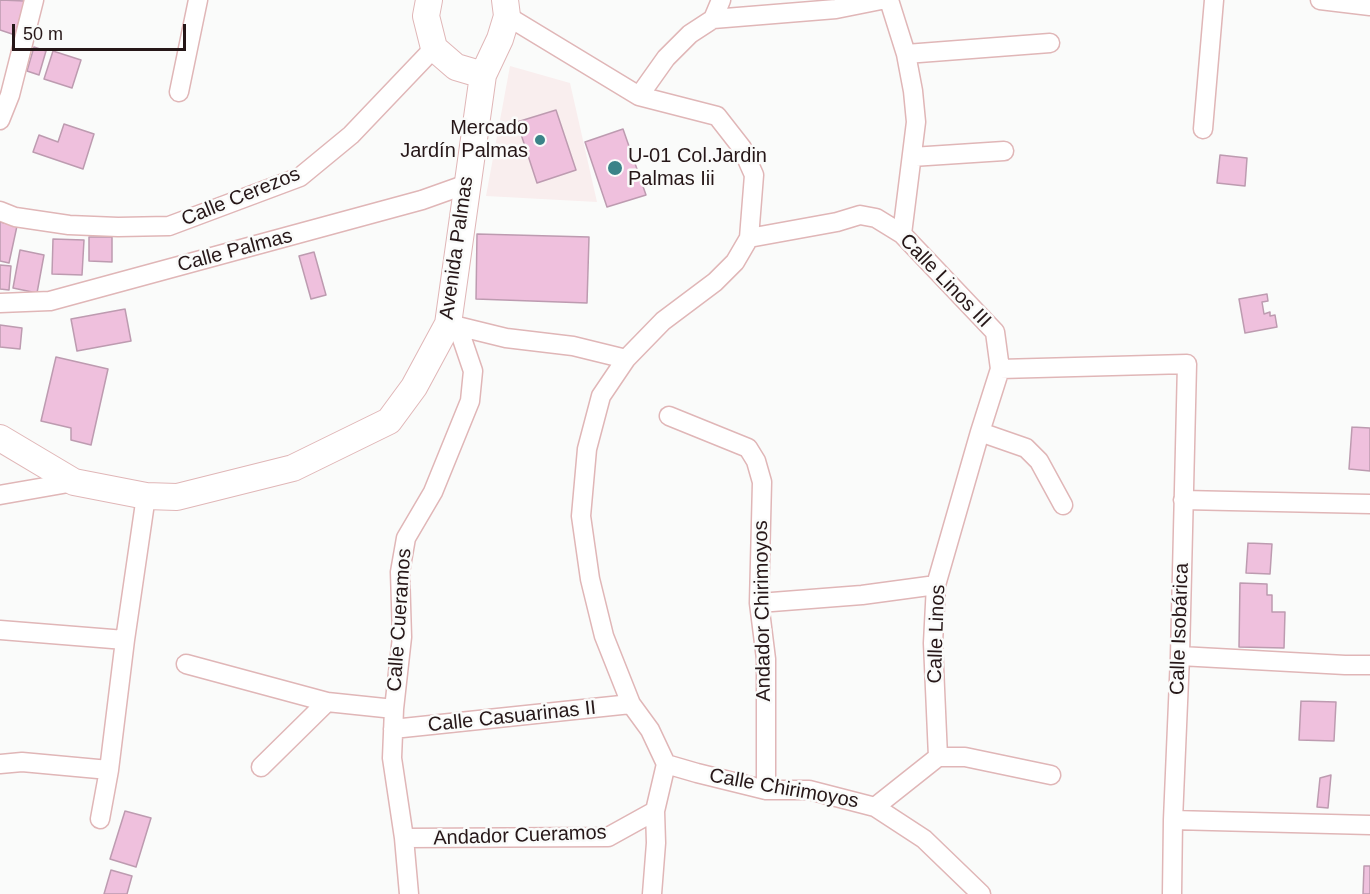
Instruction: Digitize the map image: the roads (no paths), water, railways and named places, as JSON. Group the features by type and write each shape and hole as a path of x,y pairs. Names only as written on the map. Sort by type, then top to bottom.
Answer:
{"main road":[{"path":"429,0 426,16 434,48 456,67 483,75"},
{"name":"Avenida Palmas","path":"0,438 74,482 146,496 177,497 293,468 389,421 414,387 453,325 467,184 483,75 500,39 506,8"}],"street":[{"path":"0,120 10,95 34,0"},
{"path":"179,92 198,0"},
{"path":"713,19 721,0"},
{"path":"639,96 666,58 690,34 713,19 836,9 882,0"},
{"path":"890,0 906,54 916,122 903,234"},
{"path":"1203,129 1214,0"},
{"path":"1320,0 1370,6"},
{"path":"506,8 639,96 717,116 742,148 754,175 749,238 735,262 715,282 663,321 626,359 601,396 586,449 581,516 590,579 604,636 631,704 650,730 666,764 655,811 656,843 652,894"},
{"path":"906,54 1050,43"},
{"name":"Calle Cerezos","path":"0,211 15,217 69,225 168,226 300,177 351,135 434,48"},
{"path":"912,157 1004,151"},
{"name":"Calle Palmas","path":"0,303 50,301 422,200 467,184"},
{"name":"Calle Linos III","path":"749,238 837,222 861,215 876,218 903,234 995,332 1000,369"},
{"path":"453,325 506,338 573,346 626,359"},
{"name":"Calle Cueramos","path":"409,894 404,838 392,758 394,709 402,637 400,572 406,538 433,492 470,401 473,371 453,325"},
{"name":"Calle Isobárica","path":"1000,369 1187,364 1172,894"},
{"name":"Calle Linos","path":"938,757 933,643 936,585 1000,369"},
{"name":"Andador Chirimoyos","path":"669,416 748,448 756,461 762,482 759,603 766,659 766,790"},
{"path":"980,432 1026,448 1039,461 1063,505"},
{"path":"0,495 74,482"},
{"path":"100,819 110,770 125,640 146,496"},
{"path":"1183,500 1370,504"},
{"path":"759,603 862,595 936,585"},
{"path":"0,630 125,640"},
{"path":"1180,656 1370,665"},
{"path":"186,664 327,702 394,709"},
{"path":"261,767 327,702"},
{"name":"Calle Casuarinas II","path":"393,729 631,704"},
{"path":"875,807 938,757 965,757 1051,775"},
{"path":"0,764 22,762 110,770"},
{"name":"Calle Chirimoyos","path":"666,764 766,790 809,790 875,807 924,839 981,894"},
{"name":"Andador Cueramos","path":"404,838 608,837 655,811"},
{"path":"1173,820 1370,825"}],"place":[{"name":"Mercado Jardín Palmas","path":"540,140"},
{"name":"U-01 Col.Jardin Palmas Iii","path":"615,168"}]}
